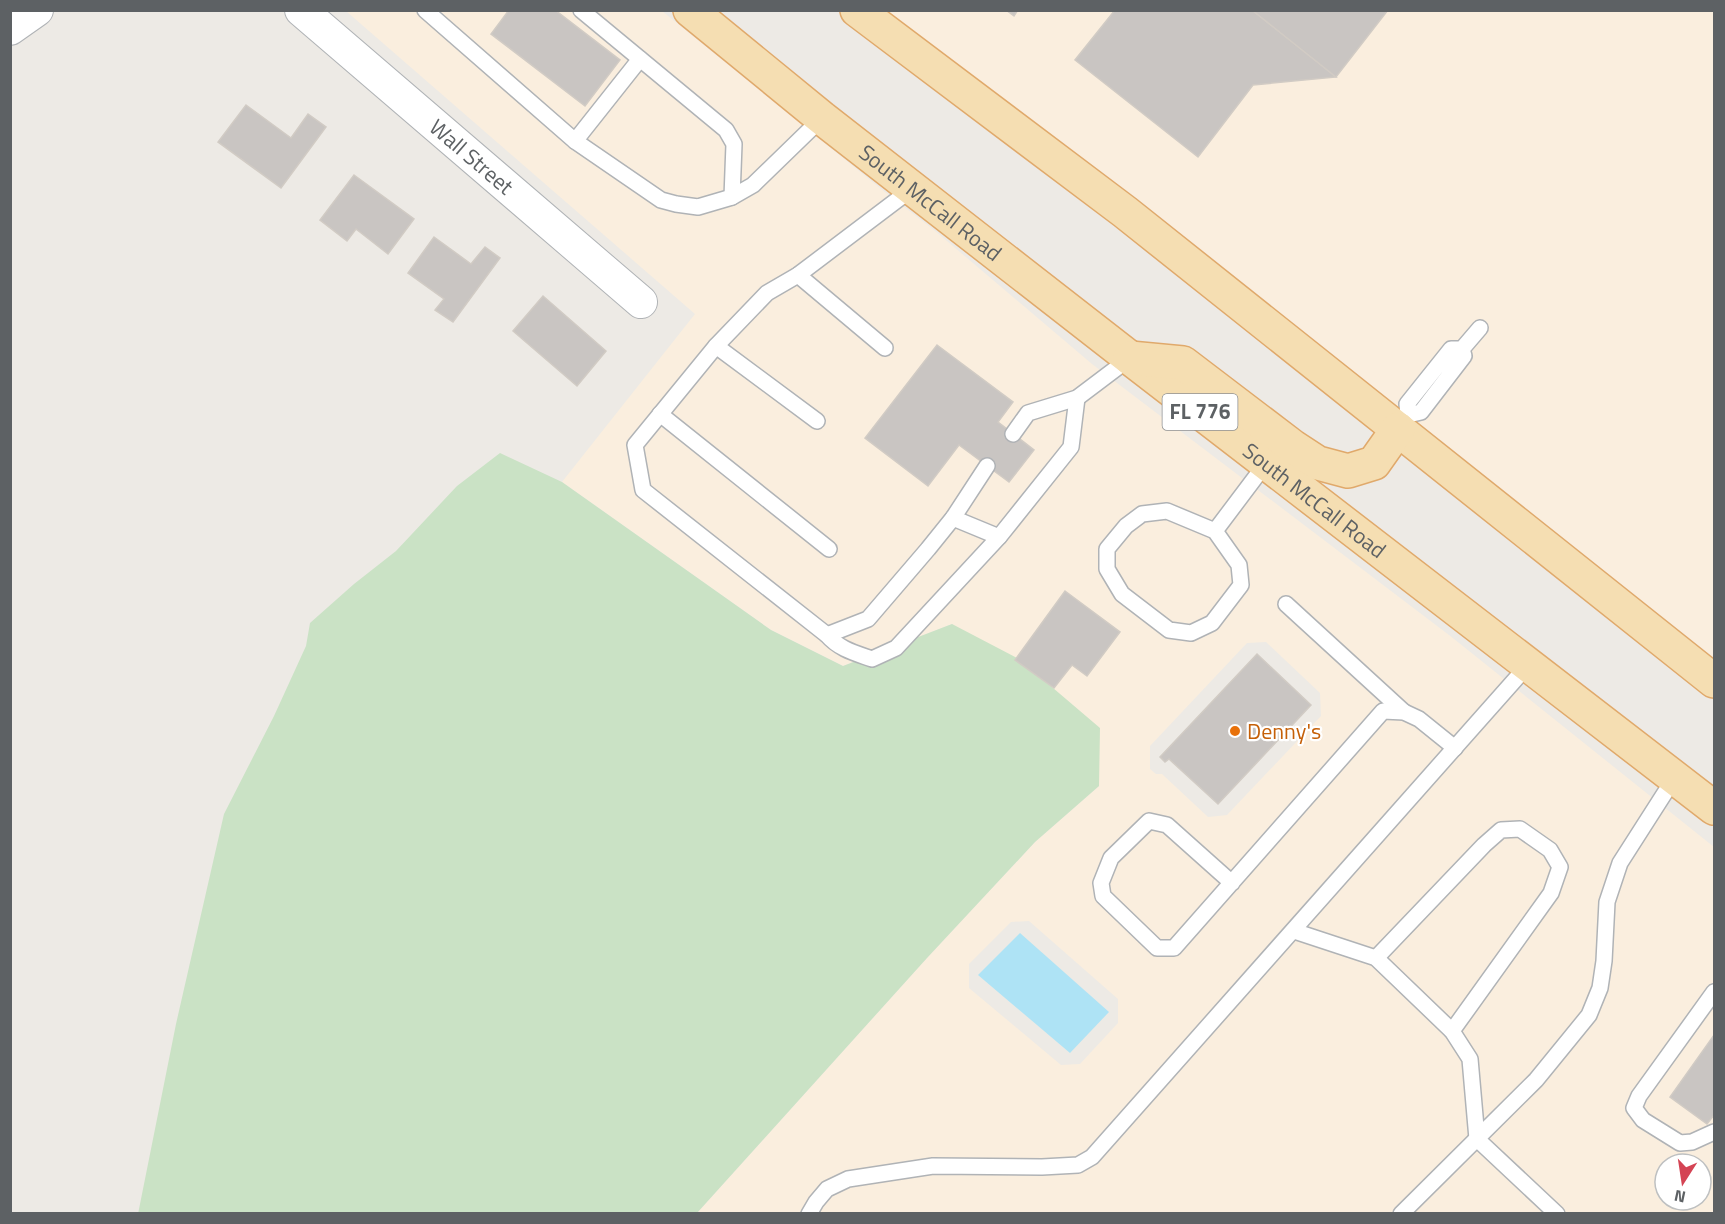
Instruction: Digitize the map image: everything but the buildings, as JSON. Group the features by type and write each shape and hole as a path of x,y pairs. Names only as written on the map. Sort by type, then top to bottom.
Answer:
{"main road":[{"name":"South McCall Road","path":"690,10 822,118 1714,808"},
{"path":"857,10 1403,422 1714,681"},
{"path":"1130,358 1183,363 1318,464 1338,469 1348,471 1374,463 1403,422"}],"street":[{"path":"10,29 37,10"},
{"name":"Wall Street","path":"301,10 641,302"}],"lane":[{"path":"425,10 575,141 661,200 698,207 732,197 753,185 822,118"},
{"path":"581,10 726,130 734,144 732,197"},
{"path":"575,141 640,59"},
{"path":"913,188 798,275 767,293 716,345 635,445 643,490 833,641 847,651 872,659 896,648 999,537 1071,447 1077,399"},
{"path":"798,275 885,348"},
{"path":"1403,422 1407,404 1451,349 1462,349 1480,328"},
{"path":"716,345 817,421"},
{"path":"1013,434 1028,413 1077,399 1130,358"},
{"path":"660,414 829,549"},
{"path":"1215,531 1267,462"},
{"path":"827,635 868,619 953,518 987,466"},
{"path":"1167,511 1215,531 1239,565 1241,585 1212,623 1191,633 1169,630 1122,594 1107,569 1107,549 1126,526 1142,514 1167,511"},
{"path":"953,518 999,537"},
{"path":"1286,604 1404,712 1419,719 1455,748"},
{"path":"809,1214 827,1189 848,1179 933,1166 1078,1165 1092,1157 1529,664"},
{"path":"1232,883 1167,825 1149,821 1111,858 1101,883 1103,896 1157,948 1174,948 1232,883 1383,711 1404,712"},
{"path":"1401,1214 1536,1080 1589,1015 1602,979 1607,902 1620,863 1675,777"},
{"path":"1376,958 1501,830 1520,829 1550,850 1560,867 1551,893 1452,1031"},
{"path":"1294,931 1376,958 1452,1031 1470,1059 1477,1139 1557,1214"},
{"path":"1714,992 1639,1096 1634,1108 1643,1119 1680,1143 1692,1142 1714,1131"}],"shaded area":[{"path":"346,11 662,11 934,230 1092,364 1449,635 1714,847 1714,1213 697,1213 1035,842 1099,786 952,624 843,666 771,630 562,482 695,314","holes":["1266,642 1320,693 1321,716 1227,815 1208,817 1162,774 1156,774 1150,769 1150,746 1247,643","1029,921 1118,999 1118,1023 1080,1064 1061,1065 969,988 969,964 1011,922"]},
{"path":"887,11 1714,11 1714,658 1135,197"}],"green space":[{"path":"500,453 562,482 771,630 843,666 952,624 1019,659 1100,728 1099,786 1035,842 697,1213 138,1214 176,1024 224,814 274,716 306,646 310,623 396,551 457,486"}],"water":[{"path":"1020,933 1109,1012 1070,1053 978,975"}],"place":[{"name":"Denny's","path":"1235,731"}]}
